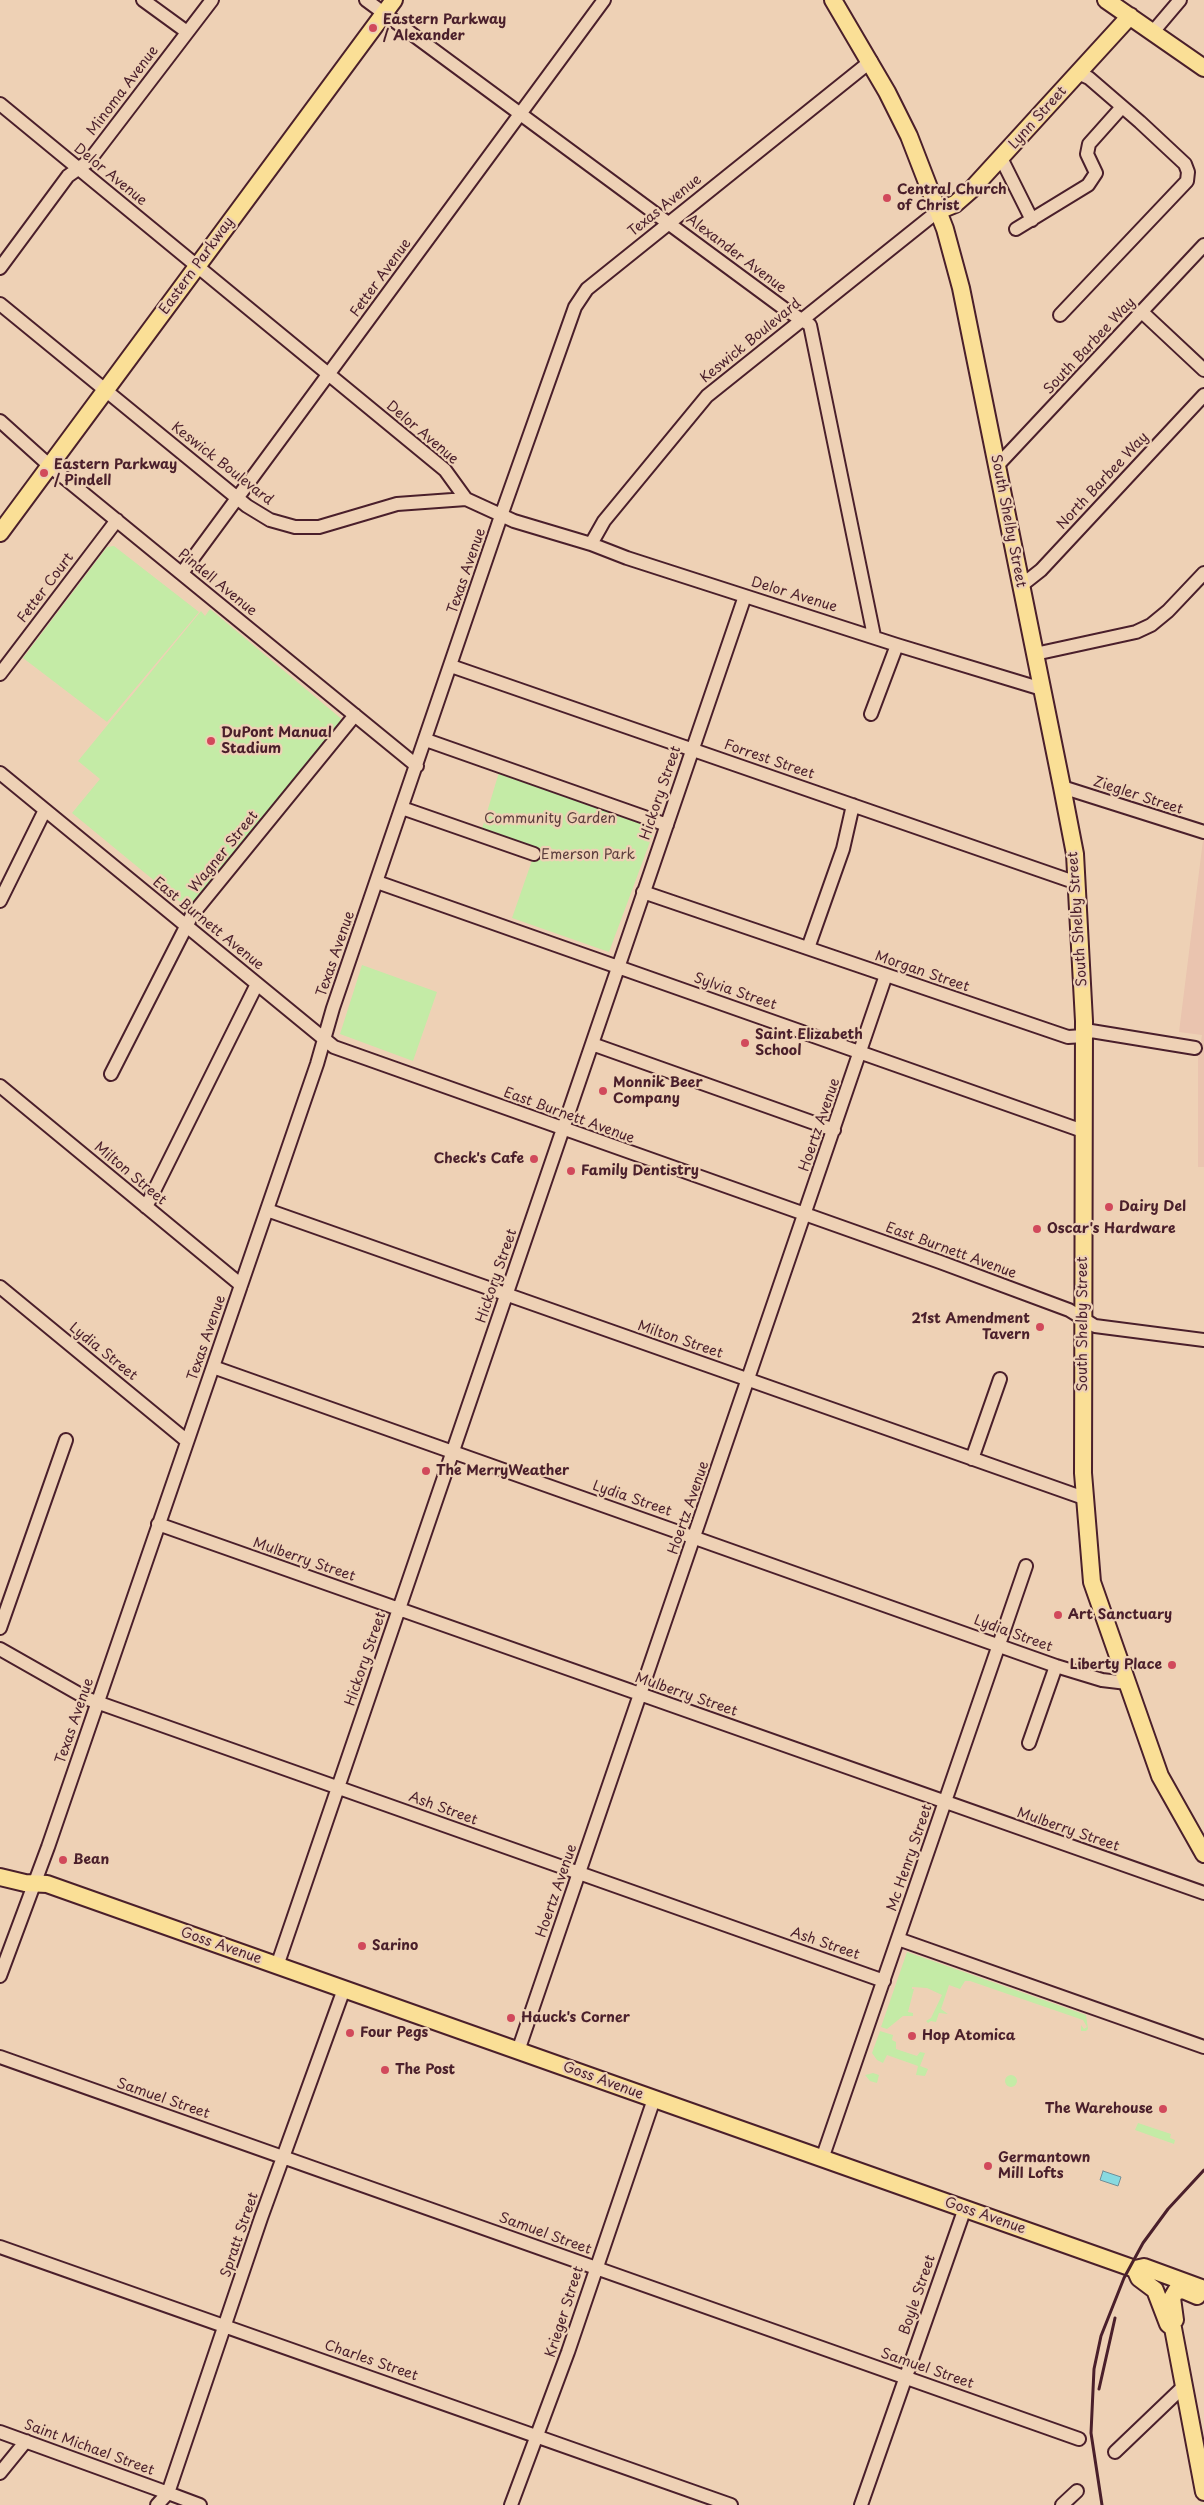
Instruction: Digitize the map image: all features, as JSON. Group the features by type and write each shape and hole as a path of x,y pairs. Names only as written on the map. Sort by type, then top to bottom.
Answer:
{"main road":[{"name":"Eastern Parkway","path":"0,533 394,0"},
{"name":"South Shelby Street","path":"833,0 871,61 909,136 938,211 961,288 1022,585 1075,854 1084,1036 1082,1131 1084,1498 1092,1582 1160,1776 1204,1854"},
{"path":"1106,0 1204,68"},
{"name":"Lynn Street","path":"938,211 955,204 966,195 1130,16"},
{"name":"Goss Avenue","path":"0,1877 47,1884 1135,2269 1144,2267 1204,2289"},
{"path":"1135,2269 1139,2278 1155,2290 1168,2324 1173,2328 1204,2492"},
{"path":"1173,2328 1176,2323 1172,2298 1176,2292 1183,2290 1204,2298"}],"street":[{"path":"143,0 187,32"},
{"name":"Minoma Avenue","path":"0,268 68,176 89,161 212,0"},
{"name":"Alexander Avenue","path":"366,0 810,326 813,332 874,636"},
{"name":"Fetter Avenue","path":"182,573 604,0"},
{"path":"1152,33 1180,0"},
{"name":"Texas Avenue","path":"0,1976 267,1210 502,513 570,318 587,289 668,222 871,61"},
{"path":"1060,315 1187,181 1188,172 1185,164 1090,78 1078,73"},
{"name":"Delor Avenue","path":"0,104 445,470 466,500 502,513 514,521 591,544 627,558 874,636 897,645 1042,689"},
{"path":"1016,229 1088,185 1096,173 1087,154 1089,144 1122,107"},
{"path":"1001,158 1032,220"},
{"name":"Keswick Boulevard","path":"591,544 604,521 707,396 938,211"},
{"name":"South Barbee Way","path":"997,466 1204,245"},
{"name":"Keswick Boulevard","path":"0,304 237,498 270,520 307,528 331,525 397,504 466,500"},
{"path":"1142,312 1204,370"},
{"name":"North Barbee Way","path":"1022,585 1041,570 1204,394"},
{"name":"Pindell Avenue","path":"0,421 50,466 417,766"},
{"name":"Fetter Court","path":"0,674 117,520"},
{"path":"1035,654 1128,634 1151,626 1204,573"},
{"name":"Hickory Street","path":"277,1966 745,596"},
{"path":"871,714 897,645"},
{"name":"Forrest Street","path":"451,666 1077,883"},
{"name":"Wagner Street","path":"111,1074 192,915 355,716"},
{"path":"426,740 666,825"},
{"name":"East Burnett Avenue","path":"0,773 334,1047 562,1130 1051,1303 1069,1310 1095,1326 1204,1340"},
{"name":"Ziegler Street","path":"1062,787 1204,832"},
{"path":"808,948 843,849 853,805"},
{"path":"402,808 534,854"},
{"path":"0,901 45,810"},
{"name":"Sylvia Street","path":"377,882 1082,1131"},
{"name":"Morgan Street","path":"644,892 1068,1037 1084,1036 1091,1031 1195,1048"},
{"name":"Hoertz Avenue","path":"518,2051 886,976"},
{"path":"146,1207 257,984"},
{"path":"592,1044 834,1130"},
{"name":"Milton Street","path":"0,1086 241,1285"},
{"name":"Milton Street","path":"267,1210 1084,1498"},
{"name":"Lydia Street","path":"0,1287 187,1440"},
{"name":"Lydia Street","path":"213,1367 1056,1666 1102,1680 1127,1683"},
{"path":"972,1460 1000,1379"},
{"path":"0,1628 66,1440"},
{"name":"Mulberry Street","path":"158,1524 1204,1893"},
{"name":"Mc Henry Street","path":"822,2159 1026,1566"},
{"name":"Ash Street","path":"0,1650 97,1702 884,1981"},
{"path":"1029,1743 1056,1666"},
{"path":"898,1939 1204,2046"},
{"name":"Spratt Street","path":"168,2493 262,2218 344,1989"},
{"name":"Samuel Street","path":"0,2057 1079,2439"},
{"name":"Krieger Street","path":"511,2505 537,2436 654,2099"},
{"name":"Boyle Street","path":"861,2505 965,2208"},
{"name":"Charles Street","path":"0,2247 731,2505"},
{"path":"1115,2452 1184,2386"},
{"name":"Saint Michael Street","path":"0,2432 196,2504"},
{"path":"0,2474 26,2441"},
{"path":"1062,2505 1077,2491"},
{"path":"157,2505 168,2493"}],"shaded area":[{"path":"1203,840 1204,1167 1198,1167 1198,1059 1202,1035 1179,1032"}],"green space":[{"path":"114,546 199,612 107,722 23,658 107,547"},
{"name":"DuPont Manual Stadium","path":"210,609 344,721 190,910 72,813 100,779 78,761 201,611 205,616"},
{"name":"Emerson Park","path":"500,769 657,823 609,952 512,918 536,849 481,832"},
{"path":"362,965 437,992 413,1061 340,1034"},
{"path":"907,1952 1086,2015 1088,2029 1081,2031 1081,2025 1084,2029 1087,2027 1083,2020 970,1981 965,1981 960,1989 949,1985 941,2009 948,2014 939,2013 936,2022 931,2021 928,2023 926,2021 931,2018 942,1995 927,1988 912,1987 914,1989 908,2012 913,2013 913,2016 903,2016 887,2029 881,2027"},
{"path":"880,2031 893,2035 892,2040 896,2042 896,2049 917,2056 920,2052 925,2053 920,2066 928,2069 925,2076 916,2075 918,2066 887,2055 883,2063 877,2060 872,2053"},
{"path":"873,2073 879,2075 877,2083 870,2081 865,2075"},
{"path":"1011,2075 1017,2081 1011,2087 1005,2081"},
{"path":"1138,2123 1171,2134 1170,2138 1175,2140 1174,2144 1135,2130"}],"water":[{"path":"1103,2171 1121,2177 1118,2186 1100,2180"}],"railway":[{"path":"1102,2505 1091,2433 1094,2369 1101,2336 1124,2278 1143,2243 1168,2209 1204,2170"},
{"path":"1099,2389 1115,2318"}],"place":[{"name":"Eastern Parkway / Alexander","path":"373,28"},
{"name":"Central Church of Christ","path":"887,198"},
{"name":"Eastern Parkway / Pindell","path":"44,473"},
{"name":"DuPont Manual Stadium","path":"211,741"},
{"name":"Saint Elizabeth School","path":"745,1043"},
{"name":"Monnik Beer Company","path":"603,1091"},
{"name":"Check's Cafe","path":"534,1159"},
{"name":"Family Dentistry","path":"571,1171"},
{"name":"Dairy Del","path":"1109,1207"},
{"name":"Oscar's Hardware","path":"1037,1229"},
{"name":"21st Amendment Tavern","path":"1040,1327"},
{"name":"The MerryWeather","path":"426,1471"},
{"name":"Art Sanctuary","path":"1058,1615"},
{"name":"Liberty Place","path":"1172,1665"},
{"name":"Bean","path":"63,1860"},
{"name":"Sarino","path":"362,1946"},
{"name":"Hauck's Corner","path":"511,2018"},
{"name":"Four Pegs","path":"350,2033"},
{"name":"Hop Atomica","path":"912,2036"},
{"name":"The Post","path":"385,2070"},
{"name":"The Warehouse","path":"1163,2109"},
{"name":"Germantown Mill Lofts","path":"988,2166"}],"park label":[{"name":"Community Garden","path":"550,819"}]}
